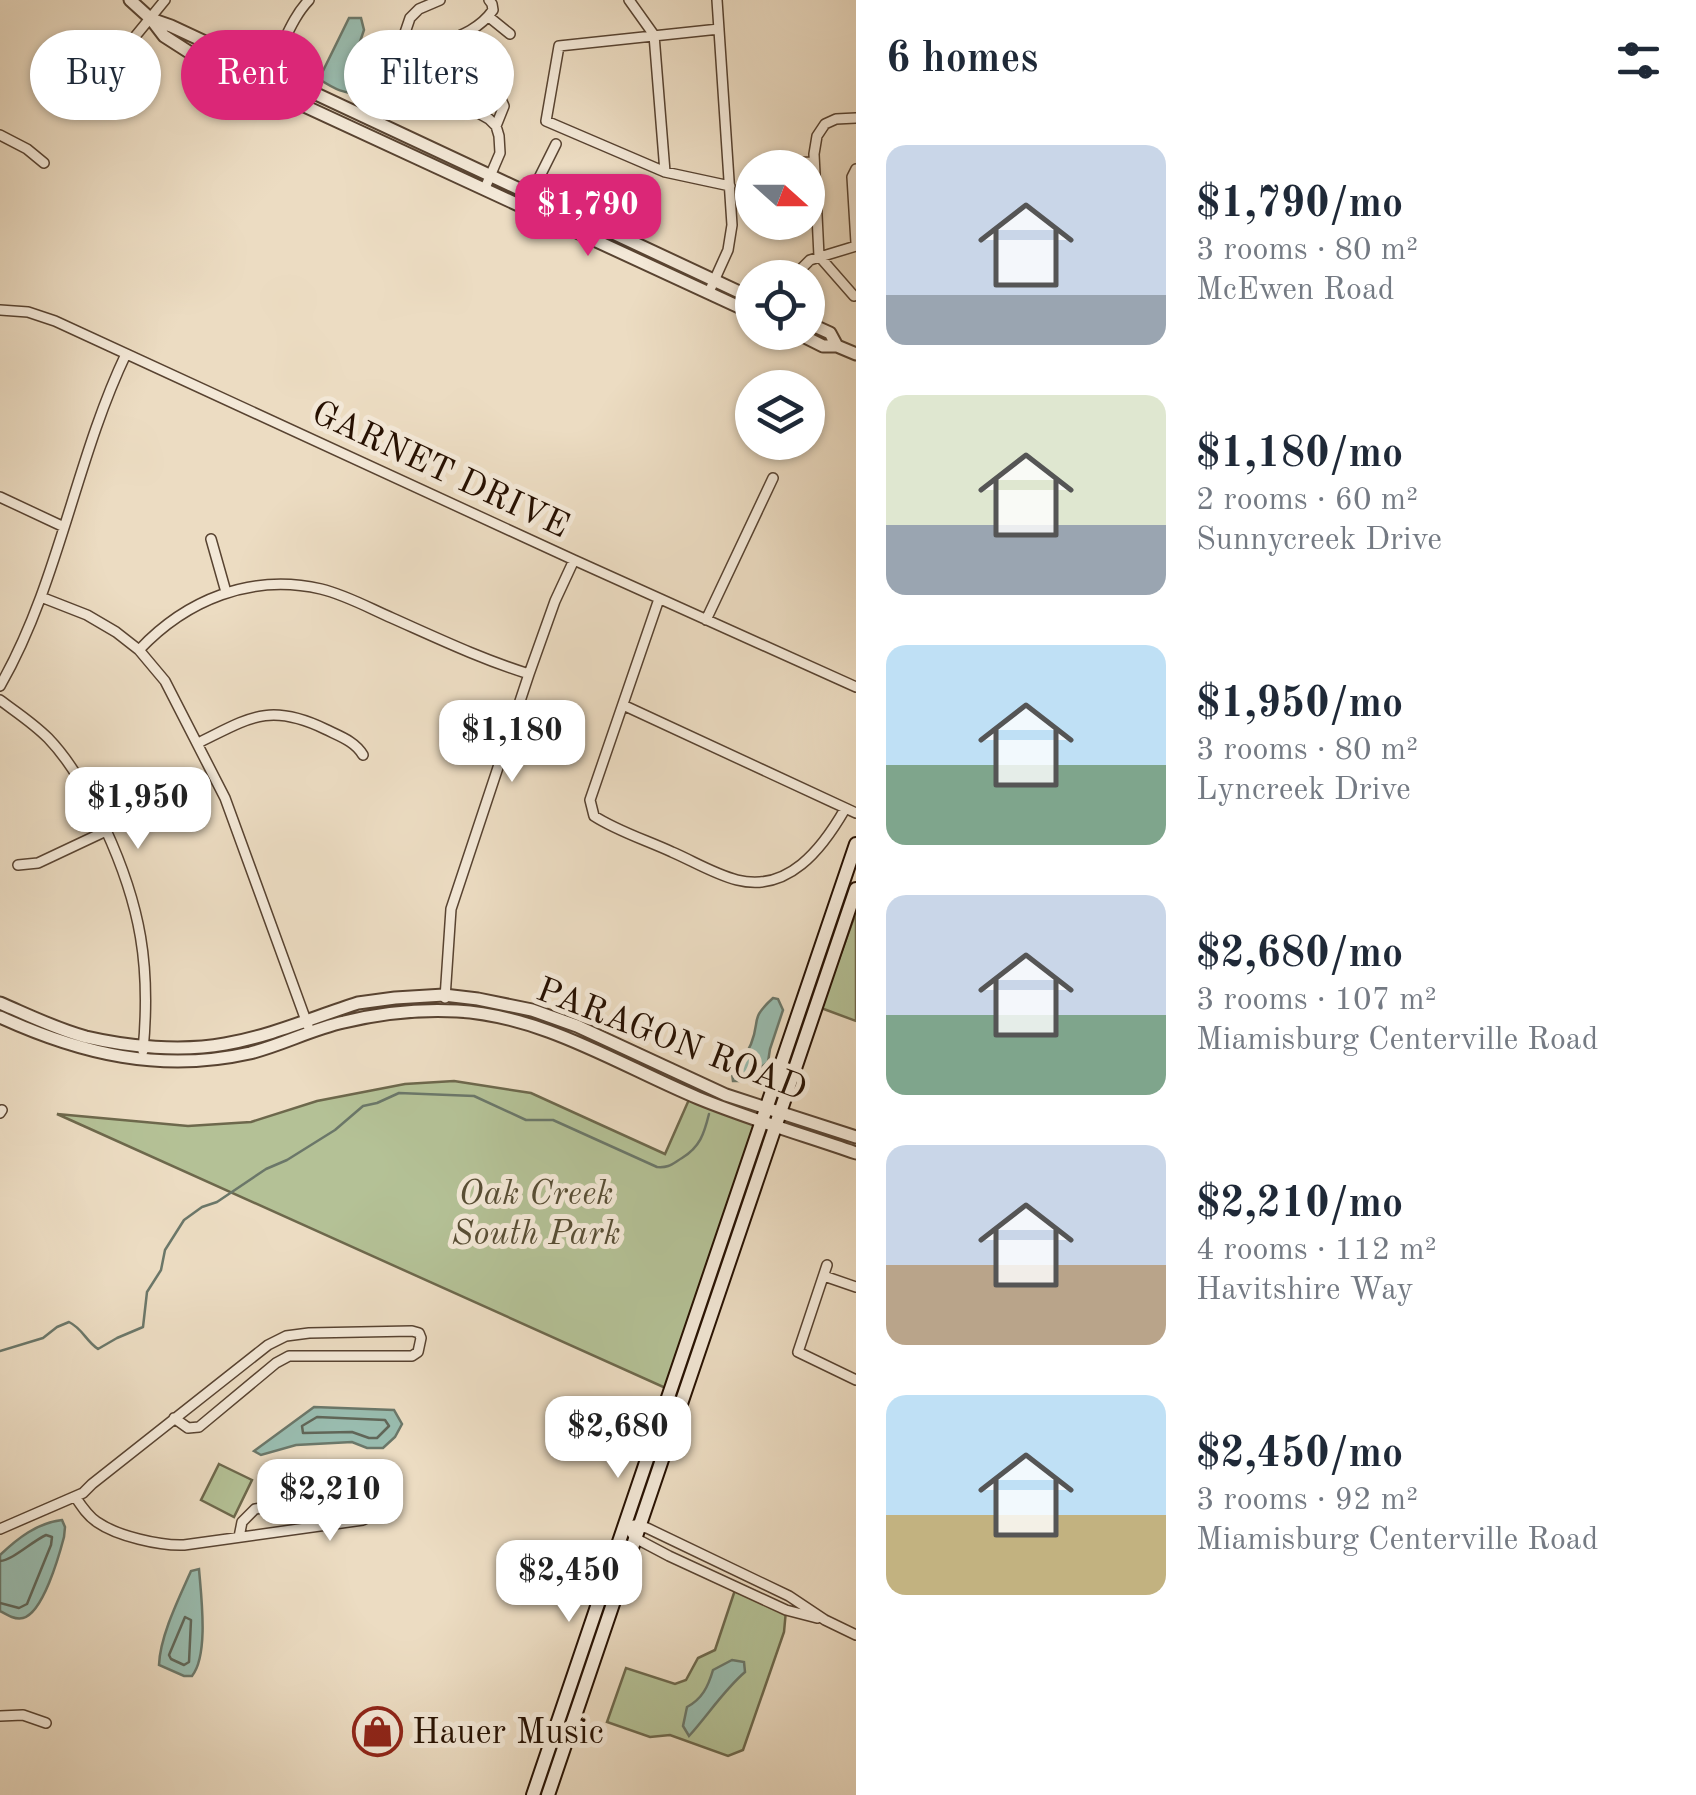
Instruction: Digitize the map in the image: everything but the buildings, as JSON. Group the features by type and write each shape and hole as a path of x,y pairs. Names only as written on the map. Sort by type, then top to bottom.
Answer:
{"main road":[{"path":"533,1795 633,1529 826,953 856,844"},
{"path":"826,953 856,889"},
{"path":"548,1795 586,1661"}],"street":[{"path":"130,0 164,36 181,47"},
{"path":"142,30 165,0"},
{"path":"288,30 309,0"},
{"path":"406,30 419,9 440,0"},
{"path":"472,30 494,7 488,0"},
{"path":"630,0 654,35 666,172"},
{"path":"709,292 731,240 732,226 717,0"},
{"path":"488,16 505,30"},
{"path":"151,20 181,31"},
{"path":"719,29 560,46 546,121 666,172 730,186"},
{"path":"324,111 488,182 531,194 735,290"},
{"path":"815,150 825,124 856,118"},
{"path":"370,120 735,305"},
{"path":"487,120 496,126 500,136 500,153 488,182"},
{"path":"496,126 498,120"},
{"path":"0,136 28,148 44,164"},
{"path":"531,194 556,144"},
{"path":"810,260 856,244 852,177 856,169"},
{"path":"818,240 820,256 854,296"},
{"name":"GARNET DRIVE","path":"0,310 42,316 856,687"},
{"path":"825,331 838,346"},
{"path":"825,346 838,346 856,354"},
{"path":"0,686 22,646 126,354"},
{"path":"706,620 772,478"},
{"path":"0,497 64,526"},
{"path":"211,539 226,592"},
{"path":"446,1011 451,908 529,674 574,560"},
{"path":"139,650 180,613 226,592 252,586 304,586 337,594 480,658 529,674"},
{"path":"40,597 102,622 139,650 165,681 224,798 307,1019 309,1034"},
{"path":"659,599 590,800 591,812 597,819 723,875 758,883 783,878 805,862 827,838 845,809"},
{"path":"0,700 38,728 63,755 82,782 124,870 144,949 142,1059"},
{"path":"622,705 856,813"},
{"path":"198,743 248,719 278,714 302,718 354,744 363,755"},
{"path":"18,865 38,864 106,831"},
{"name":"PARAGON ROAD","path":"0,1002 87,1037 180,1047 226,1044 376,1000 444,996 478,999 556,1017 856,1153"},
{"name":"PARAGON ROAD","path":"0,1017 93,1052 196,1062 252,1052 342,1022 401,1012 446,1011 498,1017 561,1035 700,1099 856,1137"},
{"path":"827,1265 798,1352 856,1380"},
{"path":"824,1276 856,1287"},
{"path":"0,1529 76,1498 174,1418 268,1345 286,1336 412,1331 421,1338 418,1352 412,1356 289,1356 199,1427 188,1428 174,1418"},
{"path":"76,1498 104,1527 154,1544 184,1545 363,1520 372,1514 375,1502 363,1494 255,1509 242,1522 239,1536"},
{"path":"633,1529 669,1556 786,1610 825,1620 856,1635"},
{"path":"0,1716 24,1714 46,1722"}],"green space":[{"path":"856,912 856,1021 821,1008"},
{"name":"Oak Creek South Park","path":"454,1081 531,1093 665,1154 691,1095 763,1121 670,1390 57,1114 188,1126 251,1122 317,1101 405,1084"},
{"path":"219,1464 252,1480 234,1517 201,1500"},
{"path":"736,1587 786,1610 784,1632 743,1750 728,1756 670,1735 650,1737 607,1722 626,1668 675,1684 686,1680 698,1658 715,1650"}],"water":[{"path":"349,18 361,18 364,30 344,30 344,91 324,82 324,69"},
{"path":"773,998 778,999 783,1010 768,1062 744,1081 733,1081 732,1073 749,1048 758,1016"},
{"path":"314,1407 394,1410 402,1424 383,1448 367,1448 352,1442 296,1445 261,1455 254,1451"},
{"path":"62,1520 62,1546 37,1606 23,1618 0,1611 0,1555 28,1532"},
{"path":"199,1569 201,1654 192,1676 184,1676 159,1665 160,1654 191,1571"},
{"path":"732,1660 744,1662 745,1672 689,1736 683,1726 687,1707 704,1692 713,1670"}],"waterway":[{"path":"0,1351 43,1338 69,1322 98,1349 143,1327 147,1292 161,1270 165,1250 184,1220 335,1130 363,1106 399,1093 474,1096 526,1120 553,1120 657,1167 670,1165 697,1145 709,1114"}],"place":[{"name":"Hauer Music","path":"377,1731"}]}
